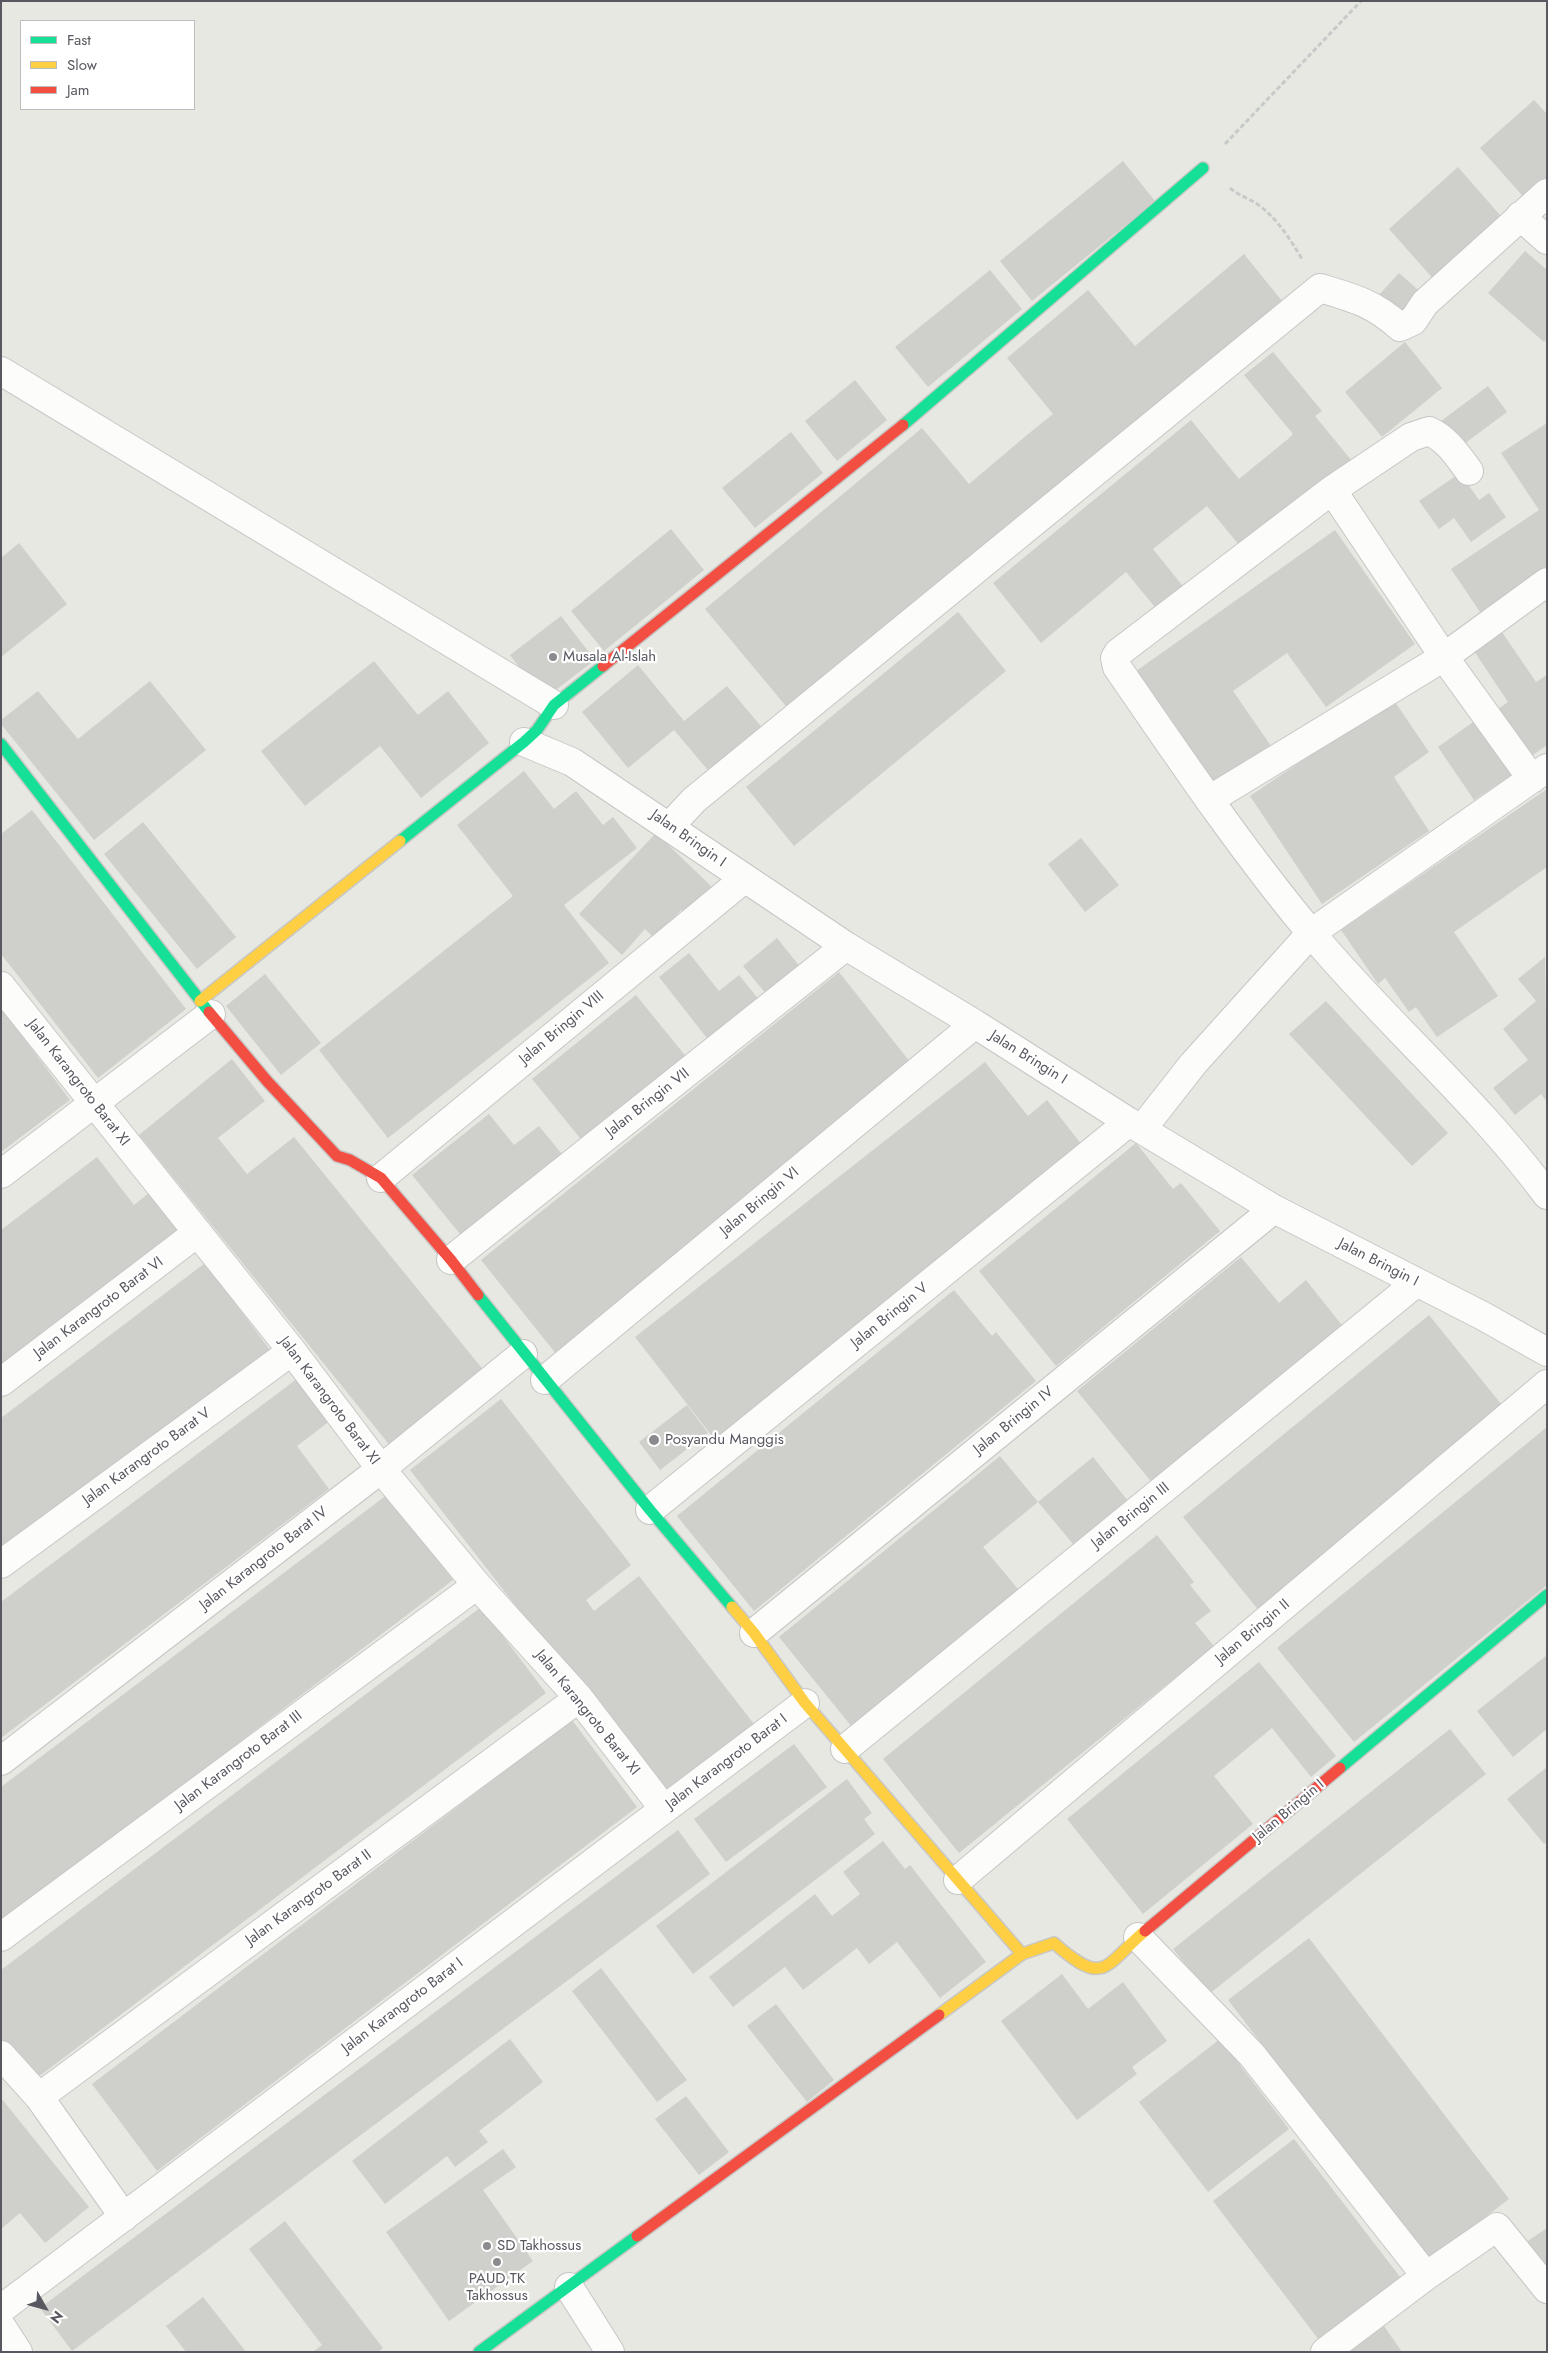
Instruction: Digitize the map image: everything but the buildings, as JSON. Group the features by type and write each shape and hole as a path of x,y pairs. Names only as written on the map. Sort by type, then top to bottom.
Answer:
{"street":[{"path":"1,1174 94,1102 530,736 552,709 888,438 1203,168"},
{"path":"671,824 694,800 1320,288 1363,301 1382,311 1400,327 1414,321 1425,303 1547,193"},
{"path":"1520,216 1547,240"},
{"path":"1,371 552,709"},
{"path":"1469,471 1442,437 1429,431 1411,437 1332,490 1115,658 1116,667 1209,800 1311,933 1503,1140 1547,1194"},
{"path":"1332,490 1444,657 1539,773"},
{"path":"1209,800 1444,657 1547,582"},
{"name":"Jalan Bringin I","path":"530,736 671,824 744,879 846,946 1274,1209 1483,1316 1547,1352"},
{"path":"1,744 206,1008 267,1080 337,1156 350,1160 381,1178 451,1260 523,1354 650,1510 754,1633 805,1703 1022,1954 479,2352"},
{"name":"Jalan Bringin V","path":"650,1510 1164,1101 1193,1064 1311,933 1539,773"},
{"name":"Jalan Bringin VIII","path":"381,1178 744,879"},
{"name":"Jalan Bringin VII","path":"451,1260 846,946"},
{"name":"Jalan Karangroto Barat XI","path":"1,986 292,1351 381,1469 477,1585 579,1698 664,1809"},
{"name":"Jalan Bringin VI","path":"545,1380 975,1024"},
{"name":"Jalan Bringin IV","path":"754,1633 1274,1209"},
{"name":"Jalan Karangroto Barat VI","path":"1,1382 197,1233"},
{"name":"Jalan Bringin III","path":"845,1749 1416,1283"},
{"name":"Jalan Karangroto Barat V","path":"1,1564 292,1351"},
{"name":"Jalan Karangroto Barat IV","path":"1,1761 381,1469 523,1354"},
{"name":"Jalan Bringin II","path":"958,1880 1547,1384"},
{"name":"Jalan Karangroto Barat III","path":"1,1937 477,1585"},
{"name":"Jalan Bringin I","path":"1022,1954 1054,1942 1080,1965 1095,1968 1109,1966 1138,1938 1547,1595"},
{"name":"Jalan Karangroto Barat II","path":"39,2097 579,1698"},
{"name":"Jalan Karangroto Barat I","path":"1,2309 805,1703"},
{"path":"1138,1938 1252,2055 1426,2276"},
{"path":"1,2055 39,2097 124,2217"},
{"path":"1325,2352 1426,2276 1498,2227 1547,2289"},
{"path":"569,2287 610,2352"},
{"path":"1,2326 18,2352"}],"path":[{"path":"1320,288 1281,226 1259,205 1238,195 1203,168 1361,1"}],"traffic: fast":[{"path":"903,425 1203,168"},
{"path":"400,841 524,742 537,730 554,705 603,666"},
{"path":"1,744 209,1012"},
{"path":"478,1295 650,1510 732,1607"},
{"path":"1340,1768 1547,1595"},
{"path":"479,2352 637,2236"}],"traffic: slow":[{"path":"200,1001 400,841"},
{"path":"732,1607 754,1633 805,1703 1022,1954"},
{"path":"939,2015 1022,1954 1054,1943 1084,1965 1094,1968 1103,1967 1112,1962 1145,1931"}],"traffic: jam":[{"path":"603,666 903,425"},
{"path":"209,1012 267,1081 337,1156 350,1160 381,1178 451,1260 478,1295"},
{"path":"1145,1931 1340,1768"},
{"path":"637,2236 939,2015"}],"place":[{"name":"Musala Al-Islah","path":"553,657"},
{"name":"Posyandu Manggis","path":"654,1440"},
{"name":"SD Takhossus","path":"487,2246"},
{"name":"PAUD,TK Takhossus","path":"497,2262"}]}
